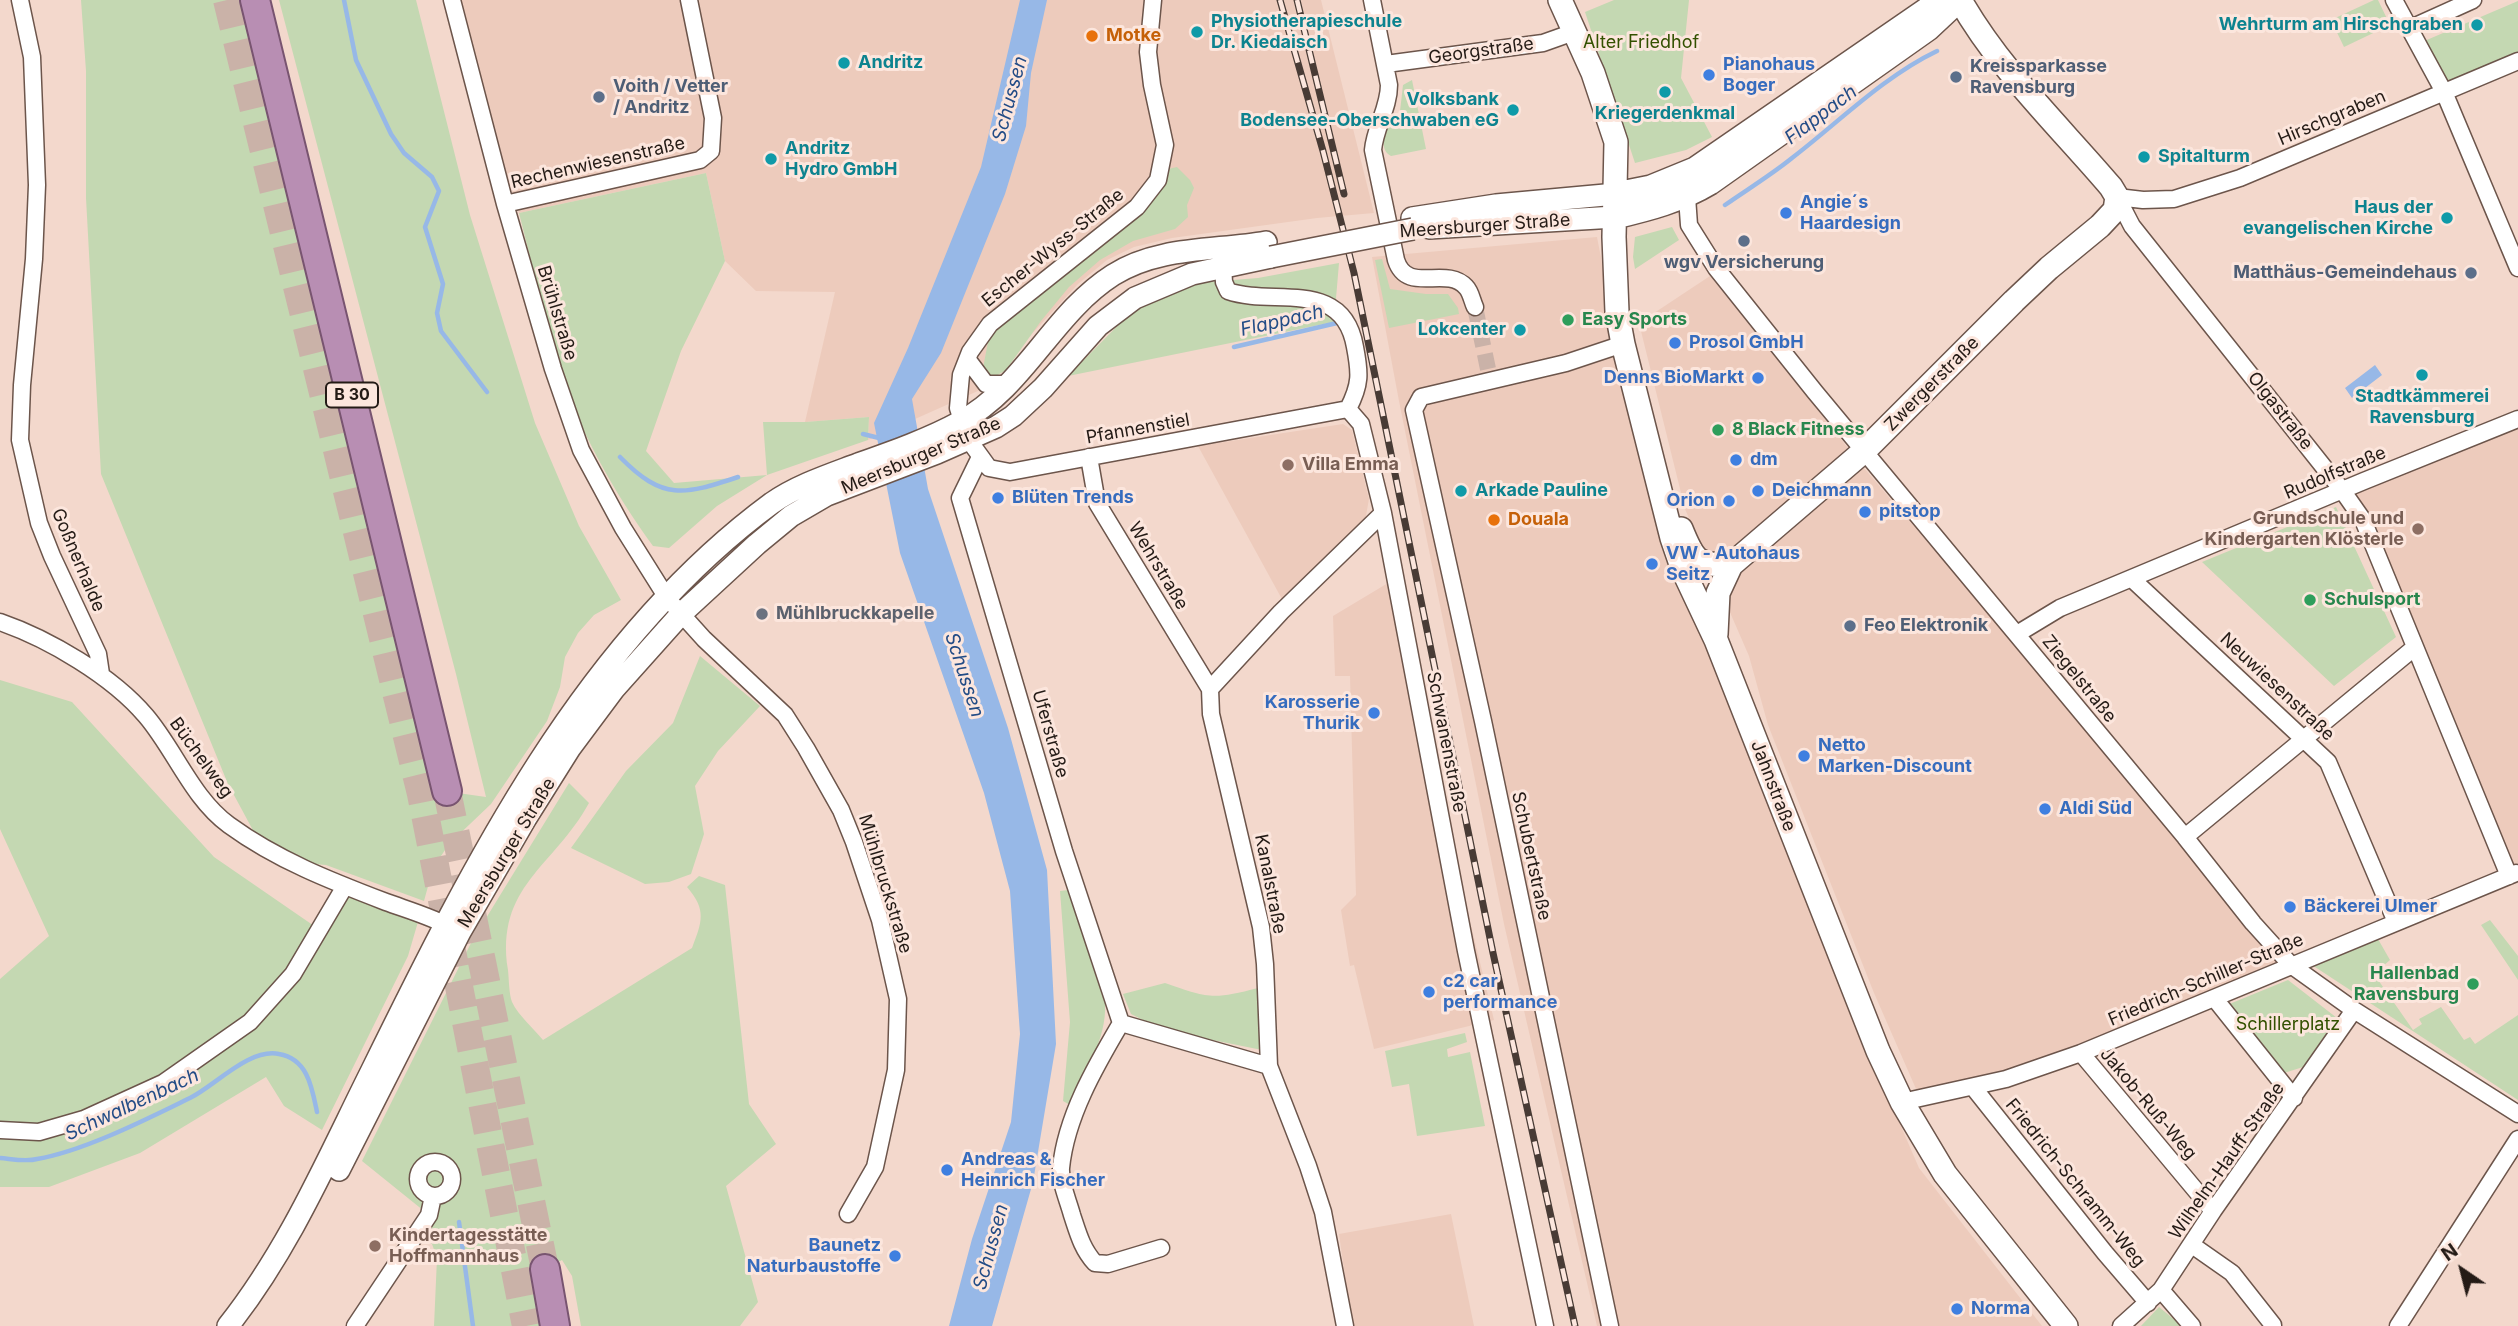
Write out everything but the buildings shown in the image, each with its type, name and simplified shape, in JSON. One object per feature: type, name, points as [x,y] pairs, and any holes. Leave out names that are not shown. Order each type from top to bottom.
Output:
[{"type":"highway","name":"B 30","points":[[255,0],[447,791]]},
{"type":"highway","points":[[545,1269],[555,1326]]},
{"type":"main road","points":[[1560,0],[1593,73],[1616,142],[1615,206]]},
{"type":"main road","name":"Meersburger Straße","points":[[1615,206],[1667,204],[1687,197],[1928,29],[1959,0]]},
{"type":"main road","name":"Meersburger Straße","points":[[1615,206],[1651,187],[1695,169],[1929,8],[1959,0]]},
{"type":"main road","name":"Olgastraße","points":[[1959,0],[2007,65],[2117,197]]},
{"type":"main road","name":"Zwergerstraße","points":[[1716,640],[1718,593],[1731,565],[1864,451],[2049,268],[2100,226],[2115,209],[2117,197]]},
{"type":"main road","name":"Jahnstraße","points":[[1615,206],[1617,312],[1672,538],[1683,570],[1716,640],[1878,1051],[1902,1102],[1945,1174],[2066,1326]]},
{"type":"main road","points":[[1656,475],[1671,499],[1693,555],[1705,565],[1731,565]]},
{"type":"street","name":"Goßnerhalde","points":[[20,0],[32,57],[37,185],[20,440],[39,523],[98,654],[101,674]]},
{"type":"street","name":"Brühlstraße","points":[[452,0],[505,204],[553,369],[581,450],[623,528],[667,598],[681,614]]},
{"type":"street","name":"Rechenwiesenstraße","points":[[505,204],[700,160],[710,151],[713,118],[689,0]]},
{"type":"street","name":"Escher-Wyss-Straße","points":[[964,431],[958,408],[961,375],[970,352],[990,324],[1137,207],[1158,180],[1165,145],[1148,52],[1153,0]]},
{"type":"street","points":[[1372,0],[1386,64],[1389,97],[1374,136],[1373,150],[1399,270],[1407,276],[1455,278],[1468,289],[1475,307]]},
{"type":"street","points":[[2394,0],[2444,92],[2518,268]]},
{"type":"street","points":[[2411,28],[2473,0]]},
{"type":"street","name":"Georgstraße","points":[[1386,64],[1543,43],[1574,32]]},
{"type":"street","name":"Hirschgraben","points":[[2117,197],[2143,200],[2174,198],[2239,178],[2518,61]]},
{"type":"street","name":"Ziegelstraße","points":[[1687,197],[1689,225],[1716,268],[2253,923],[2291,965],[2354,1010],[2518,1114]]},
{"type":"street","name":"Olgastraße","points":[[2117,197],[2132,226],[2343,490],[2363,520],[2414,648],[2513,874]]},
{"type":"street","name":"Meersburger Straße","points":[[964,431],[1010,384],[1071,310],[1114,275],[1153,257],[1268,250],[1413,224],[1615,206]]},
{"type":"street","name":"Meersburger Straße","points":[[228,1326],[274,1260],[308,1202],[453,928],[570,748],[614,689],[681,614],[791,516],[863,472],[964,431],[1013,416],[1043,388],[1098,326],[1135,298],[1192,274],[1223,267],[1268,250]]},
{"type":"street","points":[[1223,267],[1228,291],[1242,296],[1299,296],[1328,305],[1346,321],[1353,338],[1360,376],[1348,409]]},
{"type":"street","name":"Schubertstraße","points":[[1610,1326],[1483,721],[1414,410],[1421,397],[1489,375],[1566,363],[1623,344]]},
{"type":"street","points":[[968,360],[986,384],[1010,384]]},
{"type":"street","name":"Pfannenstiel","points":[[964,431],[989,468],[1010,472],[1348,409]]},
{"type":"street","name":"Schwanenstraße","points":[[1348,409],[1361,424],[1383,513],[1469,963],[1545,1326]]},
{"type":"street","name":"Rudolfstraße","points":[[2017,634],[2060,608],[2518,419]]},
{"type":"street","name":"Uferstraße","points":[[980,457],[960,498],[1064,850],[1121,1023]]},
{"type":"street","name":"Wehrstraße","points":[[1088,457],[1097,503],[1210,688]]},
{"type":"street","name":"Meersburger Straße","points":[[243,1326],[267,1294],[353,1145],[513,804],[565,723],[636,633],[723,543],[776,501],[818,478],[863,472]]},
{"type":"street","points":[[1210,688],[1281,612],[1383,513]]},
{"type":"street","name":"Neuwiesenstraße","points":[[2132,579],[2328,762],[2396,922]]},
{"type":"street","name":"Mühlbruckstraße","points":[[681,614],[785,715],[841,810],[880,920],[898,999],[896,1070],[875,1167],[848,1214]]},
{"type":"street","name":"Büchelweg","points":[[0,622],[77,659],[101,674],[145,715],[200,793],[226,823],[262,848],[345,886],[453,928]]},
{"type":"street","points":[[2185,837],[2414,648]]},
{"type":"street","name":"Kanalstraße","points":[[1210,688],[1211,713],[1261,927],[1269,1066],[1318,1193],[1340,1324]]},
{"type":"street","name":"Friedrich-Schiller-Straße","points":[[1902,1102],[1973,1087],[2081,1053],[2513,874]]},
{"type":"street","points":[[0,1130],[39,1132],[84,1119],[163,1083],[239,1030],[250,1022],[293,974],[345,886]]},
{"type":"street","points":[[2215,999],[2294,1098]]},
{"type":"street","name":"Wilhelm-Hauff-Straße","points":[[2121,1326],[2161,1290],[2354,1010]]},
{"type":"street","points":[[1161,1248],[1108,1264],[1095,1263],[1086,1253],[1079,1237],[1061,1170],[1071,1121],[1121,1023],[1269,1066]]},
{"type":"street","name":"Jakob-Ruß-Weg","points":[[2081,1053],[2213,1211]]},
{"type":"street","name":"Friedrich-Schramm-Weg","points":[[1973,1087],[2148,1303]]},
{"type":"street","points":[[2398,1326],[2518,1139]]},
{"type":"street","points":[[355,1326],[429,1215],[433,1196]]},
{"type":"street","points":[[2192,1245],[2232,1272],[2273,1325]]},
{"type":"street","points":[[2161,1290],[2192,1326]]},
{"type":"shaded area","points":[[452,0],[1321,0],[1374,213],[1172,238],[1134,247],[1107,260],[1078,284],[980,390],[868,440],[869,417],[805,422],[835,292],[756,291],[725,261],[706,173],[519,213]]},
{"type":"shaded area","points":[[1597,237],[1619,351],[1659,521],[1830,963],[1919,1168],[2042,1326],[1597,1326],[1504,924],[1372,257]]},
{"type":"shaded area","points":[[1710,276],[1864,468],[2289,965],[2081,1053],[1920,1098],[1874,993],[1768,725],[1749,656],[1685,509],[1639,323]]},
{"type":"shaded area","points":[[2518,419],[2518,872],[2509,876],[2342,490]]},
{"type":"shaded area","points":[[1343,424],[1352,430],[1369,499],[1365,521],[1283,601],[1198,446]]},
{"type":"shaded area","points":[[1388,583],[1494,1020],[1374,1049],[1354,965],[1350,966],[1341,910],[1356,895],[1350,676],[1335,676],[1333,616]]},
{"type":"shaded area","points":[[1451,1214],[1474,1326],[1352,1326],[1339,1234]]},
{"type":"green space","points":[[81,0],[243,0],[437,790],[486,797],[279,0],[416,0],[470,215],[535,423],[579,526],[621,600],[594,615],[578,633],[565,657],[560,687],[547,721],[491,804],[449,844],[433,868],[424,901],[326,865],[288,862],[262,847],[228,784],[101,474],[86,198],[86,71]]},
{"type":"green space","name":"Alter Friedhof","points":[[1614,0],[1689,0],[1681,78],[1712,137],[1686,150],[1635,163],[1585,12]]},
{"type":"green space","points":[[2378,0],[2390,25],[2344,47],[2331,20]]},
{"type":"green space","points":[[2518,1],[2518,57],[2446,88],[2422,42]]},
{"type":"green space","points":[[1412,80],[1426,149],[1391,156],[1385,149],[1385,136],[1389,122],[1399,120],[1403,85]]},
{"type":"green space","points":[[1177,167],[1194,188],[1187,205],[1188,217],[1175,229],[1133,241],[1100,260],[1069,287],[1006,370],[996,376],[988,375],[983,368],[988,342],[1005,319],[1128,224],[1158,195],[1168,169]]},
{"type":"green space","points":[[706,173],[725,261],[681,351],[646,451],[674,483],[767,475],[717,506],[669,548],[653,546],[611,482],[586,436],[566,388],[553,346],[519,213]]},
{"type":"green space","points":[[1672,227],[1679,240],[1635,269],[1635,237]]},
{"type":"green space","points":[[1382,259],[1390,289],[1448,294],[1459,314],[1389,328],[1375,260]]},
{"type":"green space","points":[[1339,263],[1334,322],[1068,376],[1137,306],[1183,284],[1258,278]]},
{"type":"green space","points":[[869,417],[868,440],[767,475],[763,422]]},
{"type":"green space","name":"Schulsport","points":[[2336,507],[2396,637],[2334,686],[2202,562]]},
{"type":"green space","points":[[700,656],[760,706],[718,751],[695,786],[704,834],[691,874],[669,882],[645,884],[571,848],[626,771],[673,723]]},
{"type":"green space","points":[[0,680],[72,702],[214,857],[320,930],[345,886],[420,915],[408,956],[322,1130],[284,1106],[266,1077],[140,1153],[49,1187],[0,1187],[0,979],[49,936],[0,829]]},
{"type":"green space","points":[[569,783],[589,803],[575,825],[530,879],[510,917],[506,941],[512,1002],[543,1040],[692,948],[701,916],[698,903],[687,887],[699,876],[725,885],[749,1104],[776,1144],[726,1186],[758,1302],[740,1326],[581,1326],[572,1276],[562,1260],[534,1276],[543,1326],[434,1326],[437,1258],[432,1244],[417,1235],[429,1215],[362,1161],[472,941]]},
{"type":"green space","points":[[1068,890],[1105,1004],[1105,1017],[1098,1043],[1070,1105],[1063,1101],[1070,1022],[1060,891]]},
{"type":"green space","points":[[2490,920],[2518,956],[2518,980],[2481,925]]},
{"type":"green space","points":[[2378,939],[2390,960],[2374,974],[2413,1030],[2422,1024],[2419,1019],[2441,1007],[2464,1040],[2470,1037],[2475,1044],[2518,1015],[2518,1100],[2312,965]]},
{"type":"green space","name":"Schillerplatz","points":[[2288,980],[2337,1018],[2303,1067],[2281,1074],[2227,1005]]},
{"type":"green space","points":[[1165,983],[1210,996],[1258,988],[1262,1050],[1163,1030],[1131,1014],[1123,994]]},
{"type":"green space","points":[[1465,1033],[1467,1042],[1447,1049],[1448,1057],[1470,1052],[1485,1126],[1417,1136],[1409,1084],[1392,1087],[1385,1051]]},
{"type":"green space","points":[[2159,1307],[2182,1326],[2141,1326]]},
{"type":"water","name":"Schussen","points":[[1020,0],[1047,0],[1031,73],[1026,126],[1005,194],[941,353],[912,399],[928,489],[1008,728],[1047,870],[1056,1044],[1033,1182],[992,1326],[949,1326],[972,1239],[1011,1122],[1020,1034],[1010,891],[984,793],[900,553],[874,423],[908,348],[981,167]]},
{"type":"water","points":[[2375,365],[2382,375],[2352,398],[2345,388]]},
{"type":"waterway","points":[[344,0],[356,60],[391,134],[404,153],[432,177],[439,191],[425,227],[443,284],[437,313],[441,331],[487,392]]},
{"type":"waterway","name":"Flappach","points":[[1725,205],[1784,164],[1880,87],[1937,51]]},
{"type":"waterway","name":"Flappach","points":[[1234,347],[1337,323]]},
{"type":"waterway","points":[[863,434],[879,438]]},
{"type":"waterway","points":[[620,457],[649,481],[675,490],[703,488],[738,477]]},
{"type":"waterway","name":"Schwalbenbach","points":[[0,1158],[33,1160],[95,1142],[190,1098],[245,1062],[268,1054],[289,1057],[302,1068],[310,1084],[317,1112]]},
{"type":"waterway","name":"Schwalbenbach","points":[[459,1222],[473,1326]]},
{"type":"tunnel","points":[[227,0],[421,794],[526,1326]]},
{"type":"tunnel","points":[[1475,307],[1488,369]]},
{"type":"tunnel","points":[[447,791],[545,1269]]},
{"type":"railway","points":[[1280,0],[1354,273],[1493,953],[1575,1326]]},
{"type":"railway","points":[[1297,0],[1344,194]]},
{"type":"place","name":"Wehrturm am Hirschgraben","points":[[2477,25]]},
{"type":"place","name":"Physiotherapieschule Dr. Kiedaisch","points":[[1197,32]]},
{"type":"place","name":"Motke","points":[[1092,36]]},
{"type":"place","name":"Andritz","points":[[844,63]]},
{"type":"place","name":"Pianohaus Boger","points":[[1709,75]]},
{"type":"place","name":"Kreissparkasse Ravensburg","points":[[1956,77]]},
{"type":"place","name":"Kriegerdenkmal","points":[[1665,92]]},
{"type":"place","name":"Voith / Vetter / Andritz","points":[[599,97]]},
{"type":"place","name":"Volksbank Bodensee-Oberschwaben eG","points":[[1513,110]]},
{"type":"place","name":"Spitalturm","points":[[2144,157]]},
{"type":"place","name":"Andritz Hydro GmbH","points":[[771,159]]},
{"type":"place","name":"Angie´s Haardesign","points":[[1786,213]]},
{"type":"place","name":"Haus der evangelischen Kirche","points":[[2447,218]]},
{"type":"place","name":"wgv Versicherung","points":[[1744,241]]},
{"type":"place","name":"Matthäus-Gemeindehaus","points":[[2471,273]]},
{"type":"place","name":"Easy Sports","points":[[1568,320]]},
{"type":"place","name":"Lokcenter","points":[[1520,330]]},
{"type":"place","name":"Prosol GmbH","points":[[1675,343]]},
{"type":"place","name":"Stadtkämmerei Ravensburg","points":[[2422,375]]},
{"type":"place","name":"Denns BioMarkt","points":[[1758,378]]},
{"type":"place","name":"8 Black Fitness","points":[[1718,430]]},
{"type":"place","name":"dm","points":[[1736,460]]},
{"type":"place","name":"Villa Emma","points":[[1288,465]]},
{"type":"place","name":"Arkade Pauline","points":[[1461,491]]},
{"type":"place","name":"Deichmann","points":[[1758,491]]},
{"type":"place","name":"Blüten Trends","points":[[998,498]]},
{"type":"place","name":"Orion","points":[[1729,501]]},
{"type":"place","name":"pitstop","points":[[1865,512]]},
{"type":"place","name":"Douala","points":[[1494,520]]},
{"type":"place","name":"Grundschule und Kindergarten Klösterle","points":[[2418,529]]},
{"type":"place","name":"VW - Autohaus Seitz","points":[[1652,564]]},
{"type":"place","name":"Schulsport","points":[[2310,600]]},
{"type":"place","name":"Mühlbruckkapelle","points":[[762,614]]},
{"type":"place","name":"Feo Elektronik","points":[[1850,626]]},
{"type":"place","name":"Karosserie Thurik","points":[[1374,713]]},
{"type":"place","name":"Netto Marken-Discount","points":[[1804,756]]},
{"type":"place","name":"Aldi Süd","points":[[2045,809]]},
{"type":"place","name":"Bäckerei Ulmer","points":[[2290,907]]},
{"type":"place","name":"Hallenbad Ravensburg","points":[[2473,984]]},
{"type":"place","name":"c2 car performance","points":[[1429,992]]},
{"type":"place","name":"Andreas & Heinrich Fischer","points":[[947,1170]]},
{"type":"place","name":"Kindertagesstätte Hoffmannhaus","points":[[375,1246]]},
{"type":"place","name":"Baunetz Naturbaustoffe","points":[[895,1256]]},
{"type":"place","name":"Norma","points":[[1957,1309]]}]
